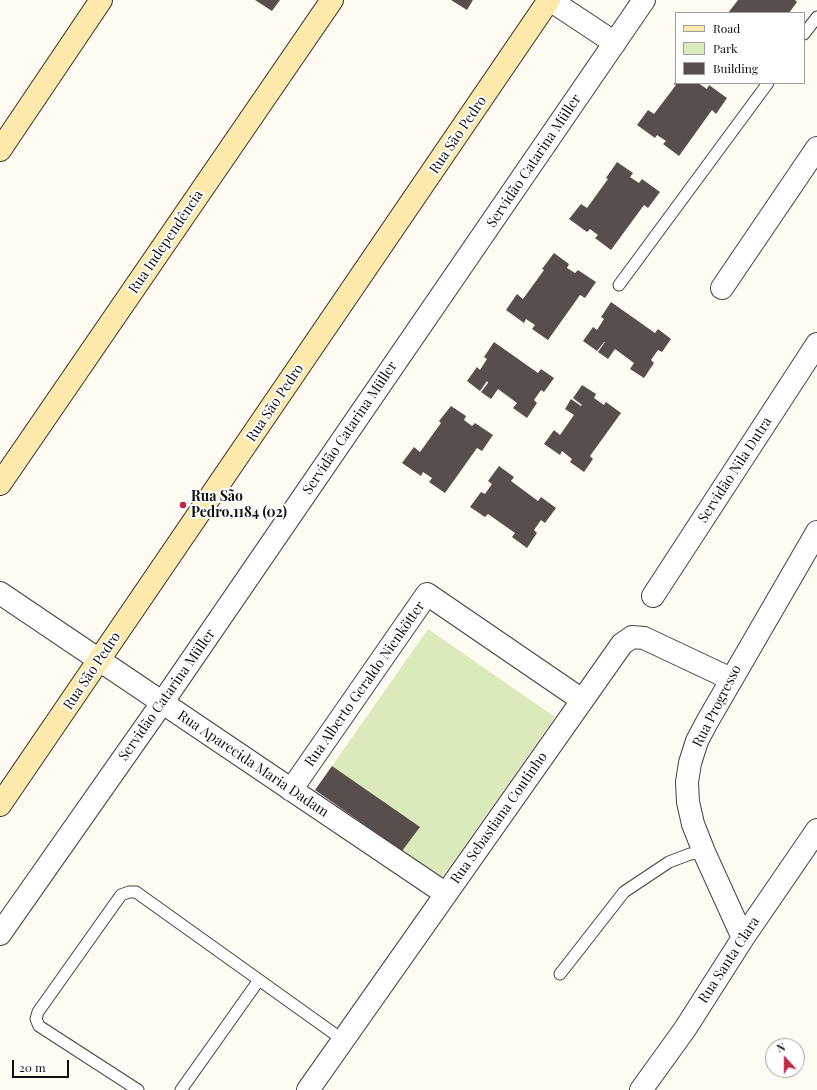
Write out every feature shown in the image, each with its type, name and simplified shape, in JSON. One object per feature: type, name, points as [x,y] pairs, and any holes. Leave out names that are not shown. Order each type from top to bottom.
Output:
[{"type":"street","points":[[0,150],[101,0]]},
{"type":"street","name":"Rua Independência","points":[[0,484],[332,0]]},
{"type":"street","points":[[550,0],[615,43]]},
{"type":"street","name":"Rua São Pedro","points":[[0,806],[550,0]]},
{"type":"street","name":"Servidão Catarina Müller","points":[[0,934],[162,702],[644,0]]},
{"type":"street","points":[[722,288],[817,148]]},
{"type":"street","name":"Servidão Nila Dutra","points":[[654,596],[817,344]]},
{"type":"street","name":"Rua Progresso","points":[[742,938],[693,824],[688,802],[687,782],[690,763],[697,742],[730,679],[817,532]]},
{"type":"street","name":"Rua Aparecida Maria Dadam","points":[[0,593],[446,894]]},
{"type":"street","name":"Rua Alberto Geraldo Nienkötter","points":[[291,790],[427,594],[582,700]]},
{"type":"street","name":"Rua Sebastiana Coutinho","points":[[308,1090],[622,644],[632,637],[644,638],[730,679]]},
{"type":"street","name":"Rua Santa Clara","points":[[641,1090],[686,1028],[742,938],[817,830]]},
{"type":"lane","points":[[805,33],[817,17]]},
{"type":"lane","points":[[619,284],[767,84]]},
{"type":"lane","points":[[560,974],[624,892],[669,862],[690,854],[704,852]]},
{"type":"lane","points":[[138,1090],[39,1026],[36,1019],[38,1012],[121,895],[129,892],[136,892],[343,1040]]},
{"type":"lane","points":[[181,1090],[259,980]]},
{"type":"green space","points":[[428,629],[555,717],[442,878],[402,851],[419,827],[332,766]]},
{"type":"building","points":[[255,0],[280,0],[272,11]]},
{"type":"building","points":[[451,0],[473,0],[467,10]]},
{"type":"building","points":[[738,0],[795,0],[797,2],[790,12],[729,12]]},
{"type":"building","points":[[675,82],[675,84],[700,84],[707,89],[709,85],[727,98],[716,114],[712,110],[679,156],[663,144],[666,141],[657,135],[655,138],[637,125],[648,110],[654,114],[676,85],[674,84]]},
{"type":"building","points":[[617,162],[633,173],[630,177],[639,183],[642,179],[660,192],[648,208],[644,205],[611,250],[595,238],[598,235],[590,229],[587,232],[569,219],[581,204],[587,208],[608,179],[606,178]]},
{"type":"building","points":[[554,253],[569,264],[567,268],[575,273],[578,270],[596,282],[585,298],[580,295],[548,340],[532,329],[535,325],[526,319],[524,323],[506,310],[517,294],[523,299],[544,270],[542,269]]},
{"type":"building","points":[[611,302],[655,333],[658,329],[671,339],[662,352],[658,350],[651,360],[654,363],[644,378],[630,369],[634,363],[615,349],[608,359],[598,352],[605,342],[597,351],[583,341],[593,327],[597,330],[604,319],[601,317]]},
{"type":"building","points":[[494,342],[538,373],[541,369],[554,378],[544,392],[541,390],[534,400],[537,403],[527,418],[513,408],[517,403],[498,389],[491,399],[481,392],[488,383],[487,381],[480,391],[467,381],[477,367],[480,370],[487,359],[484,357]]},
{"type":"building","points":[[582,385],[596,394],[594,398],[604,405],[606,402],[621,413],[590,456],[593,459],[584,472],[570,462],[572,459],[562,451],[560,455],[544,444],[554,430],[560,435],[574,415],[565,409],[571,399],[581,406],[582,405],[573,398]]},
{"type":"building","points":[[451,406],[466,416],[464,420],[472,426],[475,423],[493,435],[482,451],[477,448],[445,493],[429,482],[432,478],[423,472],[421,476],[402,463],[414,447],[420,452],[441,423],[439,421]]},
{"type":"building","points":[[499,466],[514,477],[511,481],[538,501],[541,497],[556,508],[545,523],[541,520],[534,530],[537,533],[527,548],[512,537],[515,533],[488,514],[485,517],[470,507],[481,492],[485,494],[492,484],[488,481]]},
{"type":"building","points":[[332,766],[420,827],[402,851],[315,790]]},
{"type":"place","name":"Rua São Pedro,1184 (02)","points":[[183,505]]}]
